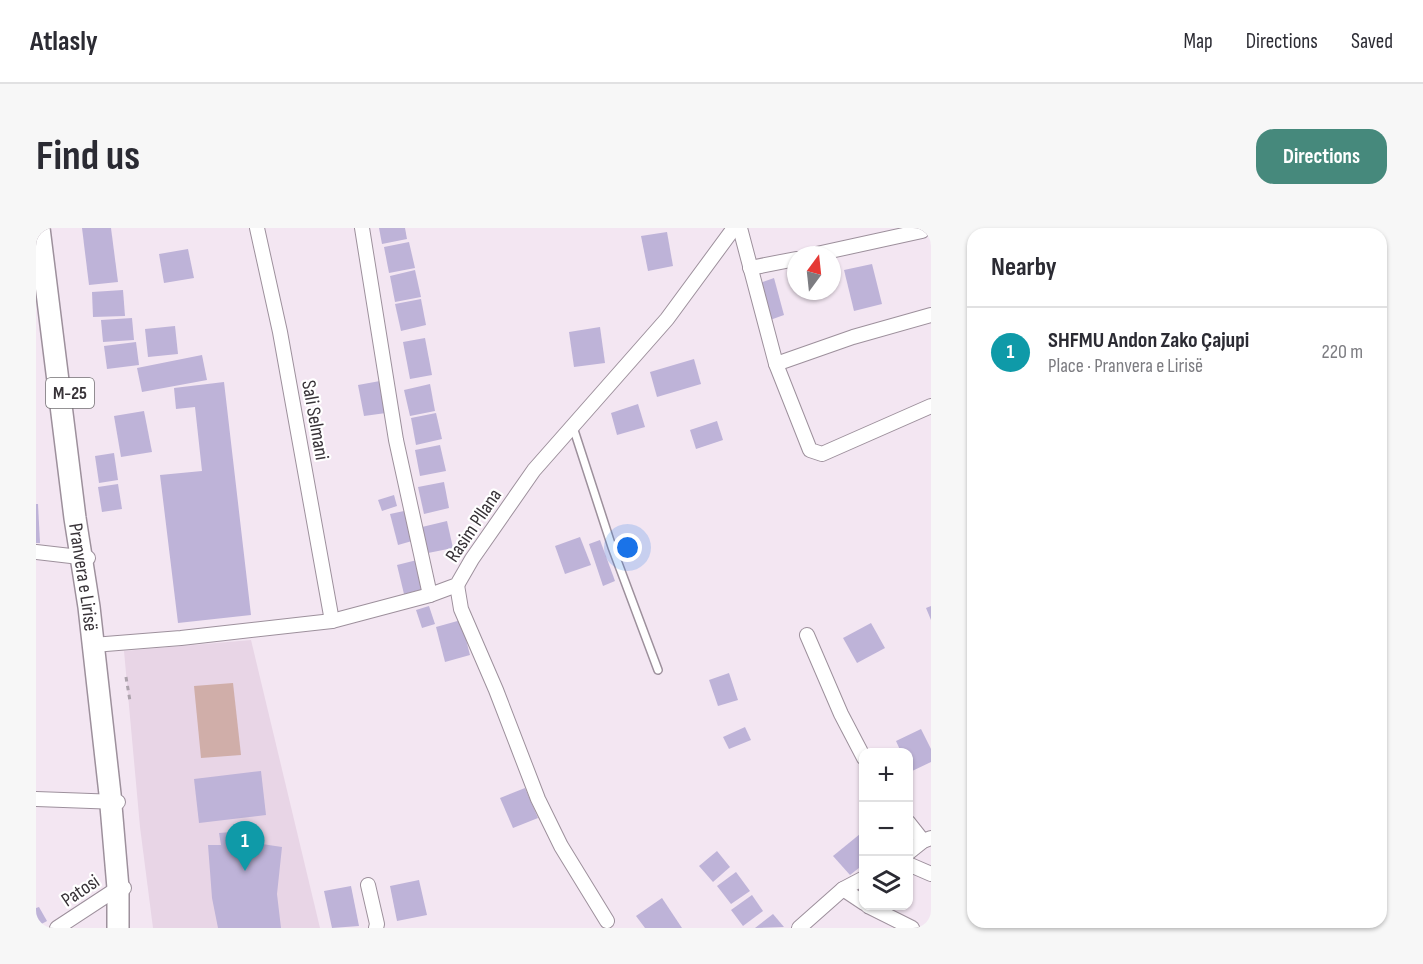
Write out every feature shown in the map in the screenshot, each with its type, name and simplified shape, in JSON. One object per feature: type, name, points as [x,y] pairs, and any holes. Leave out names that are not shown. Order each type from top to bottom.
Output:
[{"type":"main road","name":"Pranvera e Lirisë","points":[[39,228],[97,645],[115,802],[126,928]]},
{"type":"main road","name":"Pranvera e Lirisë","points":[[51,228],[85,557]]},
{"type":"main road","name":"Pranvera e Lirisë","points":[[118,928],[121,888]]},
{"type":"street","name":"Sali Selmani","points":[[257,228],[280,332],[332,621]]},
{"type":"street","points":[[362,228],[396,440],[430,595]]},
{"type":"street","name":"Rasim Pllana","points":[[97,645],[332,621],[430,595],[457,585],[472,559],[534,470],[572,424],[667,319],[734,228]]},
{"type":"street","points":[[740,228],[776,364],[810,450],[822,453],[931,406]]},
{"type":"street","points":[[841,249],[922,231]]},
{"type":"street","points":[[750,268],[787,261]]},
{"type":"street","points":[[776,364],[853,337],[931,315]]},
{"type":"street","points":[[36,552],[85,557]]},
{"type":"street","points":[[457,585],[461,609],[496,690],[538,799],[561,846],[608,921]]},
{"type":"street","points":[[807,635],[841,714],[859,748]]},
{"type":"street","points":[[36,799],[115,802]]},
{"type":"street","points":[[913,826],[927,840],[913,850]]},
{"type":"street","points":[[913,866],[931,874]]},
{"type":"street","points":[[800,928],[843,889],[859,881]]},
{"type":"street","points":[[368,885],[376,928]]},
{"type":"street","name":"Patosi","points":[[57,928],[121,888]]},
{"type":"street","points":[[843,889],[859,900]]},
{"type":"street","points":[[876,910],[912,928]]},
{"type":"lane","points":[[572,424],[612,547],[658,670]]},
{"type":"path","points":[[126,677],[130,700]]},
{"type":"shaded area","points":[[251,640],[320,928],[153,928],[140,827],[124,651]]},
{"type":"shaded area","points":[[233,683],[241,755],[201,758],[194,686]]},
{"type":"building","points":[[82,228],[111,228],[118,282],[89,285]]},
{"type":"building","points":[[379,228],[405,228],[407,239],[382,244]]},
{"type":"building","points":[[667,232],[673,266],[648,271],[641,236]]},
{"type":"building","points":[[409,242],[415,268],[389,273],[384,247]]},
{"type":"building","points":[[188,249],[194,278],[164,283],[159,254]]},
{"type":"building","points":[[872,264],[882,304],[854,311],[844,270]]},
{"type":"building","points":[[415,270],[421,297],[395,302],[390,276]]},
{"type":"building","points":[[774,278],[784,315],[770,320],[760,283]]},
{"type":"building","points":[[123,290],[125,316],[93,317],[92,292]]},
{"type":"building","points":[[421,299],[426,325],[401,331],[395,304]]},
{"type":"building","points":[[132,318],[134,340],[103,342],[101,320]]},
{"type":"building","points":[[175,326],[178,354],[148,357],[145,329]]},
{"type":"building","points":[[600,327],[605,363],[574,367],[569,332]]},
{"type":"building","points":[[425,338],[432,375],[410,379],[403,342]]},
{"type":"building","points":[[136,342],[139,365],[107,369],[104,346]]},
{"type":"building","points":[[202,355],[207,380],[142,392],[137,368]]},
{"type":"building","points":[[694,359],[701,384],[657,397],[650,372]]},
{"type":"building","points":[[380,381],[386,413],[364,416],[358,385]]},
{"type":"building","points":[[224,382],[251,615],[178,623],[160,475],[202,471],[195,407],[176,409],[174,388]]},
{"type":"building","points":[[430,384],[435,411],[410,416],[404,390]]},
{"type":"building","points":[[638,404],[645,427],[617,435],[611,413]]},
{"type":"building","points":[[144,411],[152,452],[121,457],[114,416]]},
{"type":"building","points":[[436,413],[442,439],[416,445],[411,418]]},
{"type":"building","points":[[717,421],[723,440],[696,449],[690,430]]},
{"type":"building","points":[[440,445],[446,471],[420,476],[415,450]]},
{"type":"building","points":[[114,453],[118,480],[99,483],[95,456]]},
{"type":"building","points":[[444,482],[449,508],[424,514],[418,487]]},
{"type":"building","points":[[118,484],[122,509],[102,512],[98,487]]},
{"type":"building","points":[[394,495],[397,506],[382,511],[378,500]]},
{"type":"building","points":[[36,504],[38,504],[40,543],[36,543]]},
{"type":"building","points":[[404,511],[412,541],[398,545],[390,514]]},
{"type":"building","points":[[447,521],[453,548],[428,553],[422,527]]},
{"type":"building","points":[[580,537],[591,565],[565,574],[555,546]]},
{"type":"building","points":[[600,540],[615,581],[603,586],[589,544]]},
{"type":"building","points":[[417,560],[424,589],[404,594],[397,565]]},
{"type":"building","points":[[429,606],[435,624],[422,628],[416,610]]},
{"type":"building","points":[[931,606],[931,620],[926,608]]},
{"type":"building","points":[[461,620],[470,655],[445,662],[436,627]]},
{"type":"building","points":[[871,623],[885,648],[857,663],[843,638]]},
{"type":"building","points":[[729,673],[738,700],[718,706],[709,680]]},
{"type":"building","points":[[745,727],[751,740],[729,749],[723,737]]},
{"type":"building","points":[[921,729],[931,749],[931,762],[913,771],[913,748],[899,748],[896,741]]},
{"type":"building","points":[[261,771],[266,815],[199,823],[194,779]]},
{"type":"building","points":[[525,788],[538,818],[513,828],[500,798]]},
{"type":"building","points":[[257,830],[262,844],[282,847],[277,894],[281,928],[218,928],[212,898],[208,845],[221,845],[219,833]]},
{"type":"building","points":[[859,835],[859,868],[850,875],[833,856]]},
{"type":"building","points":[[717,851],[730,867],[713,882],[699,866]]},
{"type":"building","points":[[736,872],[750,891],[731,904],[717,886]]},
{"type":"building","points":[[419,880],[427,915],[397,921],[390,886]]},
{"type":"building","points":[[351,886],[359,926],[332,928],[324,891]]},
{"type":"building","points":[[752,895],[763,911],[743,926],[731,910]]},
{"type":"building","points":[[662,898],[682,928],[645,928],[636,916]]},
{"type":"building","points":[[39,907],[47,921],[36,927],[36,908]]},
{"type":"building","points":[[773,914],[784,927],[755,928]]},
{"type":"place","name":"SHFMU Andon Zako Çajupi","points":[[245,871]]}]
